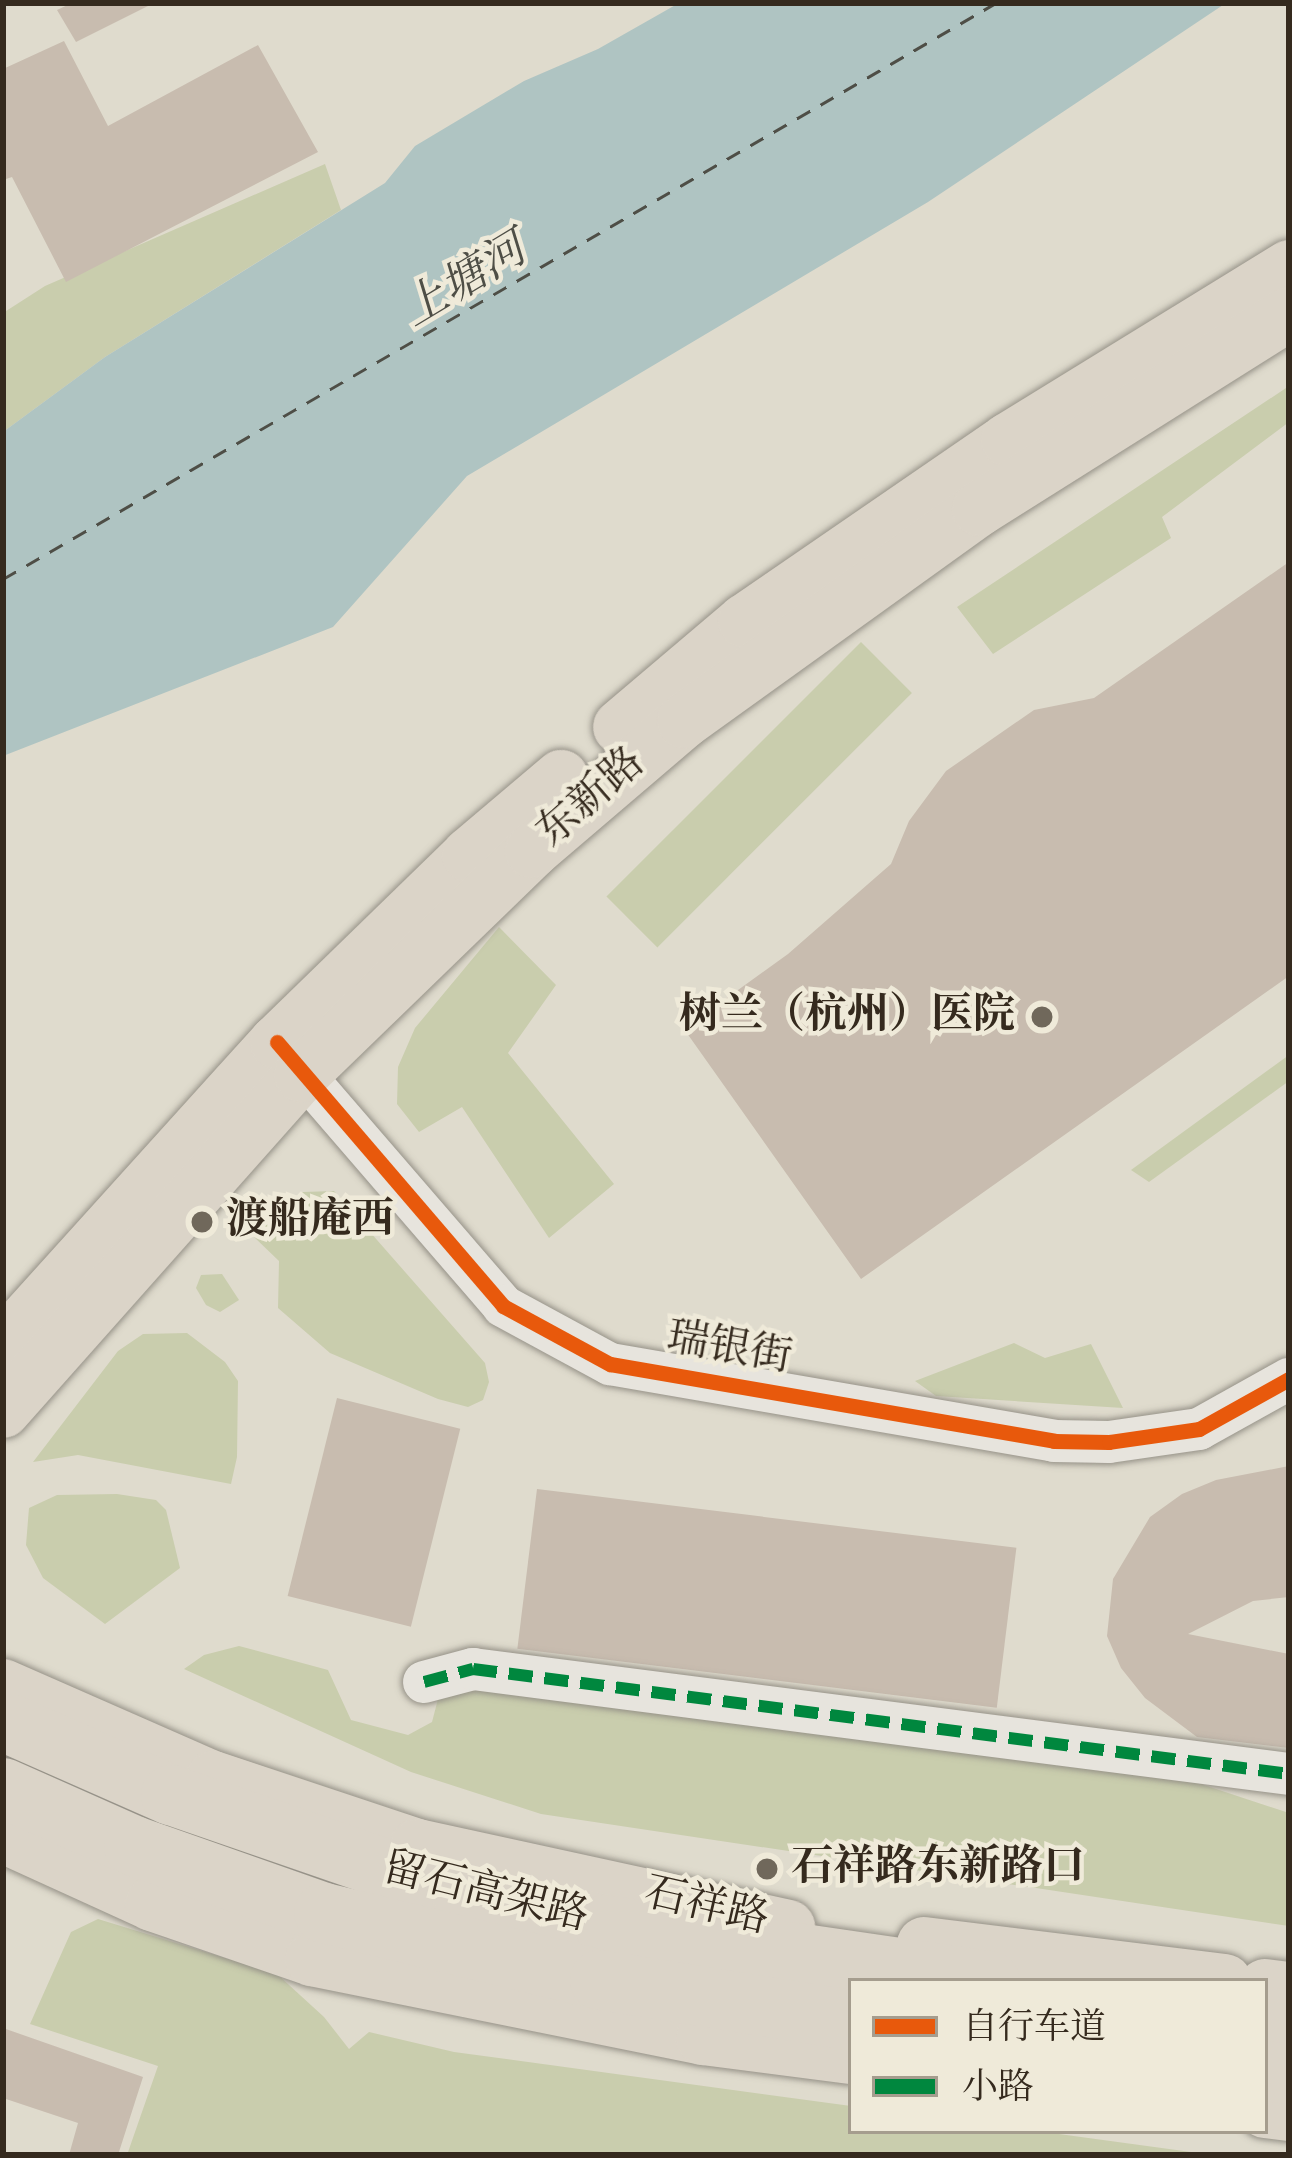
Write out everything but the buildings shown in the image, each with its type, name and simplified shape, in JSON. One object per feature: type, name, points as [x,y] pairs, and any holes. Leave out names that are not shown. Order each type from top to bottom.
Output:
[{"type":"highway","name":"留石高架路","points":[[3,1721],[170,1795],[462,1895],[604,1924],[970,1978]]},
{"type":"highway","name":"留石高架路","points":[[3,1788],[134,1846],[324,1913],[600,1981],[848,2020]]},
{"type":"main road","name":"东新路","points":[[3,1411],[289,1059],[469,855],[745,621],[1008,440],[1289,267]]},
{"type":"main road","name":"东新路","points":[[3,1345],[289,1059],[683,721],[979,508],[1289,314]]},
{"type":"main road","name":"石祥路","points":[[3,1686],[213,1778],[416,1846],[778,1926],[1201,1978]]},
{"type":"main road","points":[[3,1836],[152,1904],[312,1959],[703,2038],[848,2056]]},
{"type":"street","name":"瑞银街","points":[[289,1059],[503,1306],[610,1364],[1054,1441],[1109,1442],[1198,1429],[1289,1379]]},
{"type":"street","points":[[424,1682],[473,1669],[1289,1774]]},
{"type":"green space","points":[[325,164],[341,210],[105,357],[3,432],[3,313],[45,286]]},
{"type":"green space","points":[[1289,386],[1289,422],[1162,517],[1171,538],[993,654],[957,607]]},
{"type":"green space","points":[[861,642],[912,693],[657,947],[606,897]]},
{"type":"green space","points":[[499,927],[556,985],[508,1053],[614,1184],[549,1238],[462,1107],[419,1132],[397,1104],[398,1067],[415,1028]]},
{"type":"green space","points":[[1289,1055],[1289,1081],[1149,1182],[1131,1170]]},
{"type":"green space","points":[[334,1191],[485,1363],[489,1382],[483,1400],[468,1407],[438,1399],[330,1353],[278,1308],[279,1261],[254,1237],[274,1211],[303,1192]]},
{"type":"green space","points":[[222,1274],[239,1300],[220,1312],[206,1305],[196,1288],[201,1275]]},
{"type":"green space","points":[[187,1333],[225,1362],[238,1381],[237,1457],[231,1484],[78,1455],[33,1462],[118,1351],[143,1334]]},
{"type":"green space","points":[[1014,1343],[1045,1358],[1091,1344],[1123,1408],[936,1396],[915,1381]]},
{"type":"green space","points":[[117,1494],[156,1500],[166,1510],[180,1568],[105,1624],[43,1578],[26,1545],[29,1508],[57,1495]]},
{"type":"green space","points":[[239,1646],[328,1670],[351,1720],[408,1735],[432,1722],[443,1680],[1198,1783],[1289,1813],[1289,1926],[541,1814],[411,1772],[184,1669],[204,1655]]},
{"type":"green space","points":[[98,1919],[277,1974],[324,2017],[349,2049],[369,2032],[454,2052],[848,2106],[848,2134],[1059,2134],[1213,2155],[127,2155],[158,2066],[30,2024],[71,1932]]},
{"type":"water","name":"上塘河","points":[[679,3],[1226,3],[928,202],[467,476],[333,627],[3,756],[3,432],[105,357],[385,183],[415,146],[524,81],[598,49]]},
{"type":"ferry route","points":[[3,579],[996,3]]},
{"type":"marked path","points":[[424,1682],[473,1669],[1289,1774]]},
{"type":"cycle path","points":[[277,1042],[503,1306],[610,1364],[1054,1441],[1109,1442],[1199,1429],[1289,1379]]},
{"type":"place","name":"树兰（杭州）医院","points":[[1042,1017]]},
{"type":"place","name":"渡船庵西","points":[[202,1222]]},
{"type":"place","name":"石祥路东新路口","points":[[767,1869]]}]
